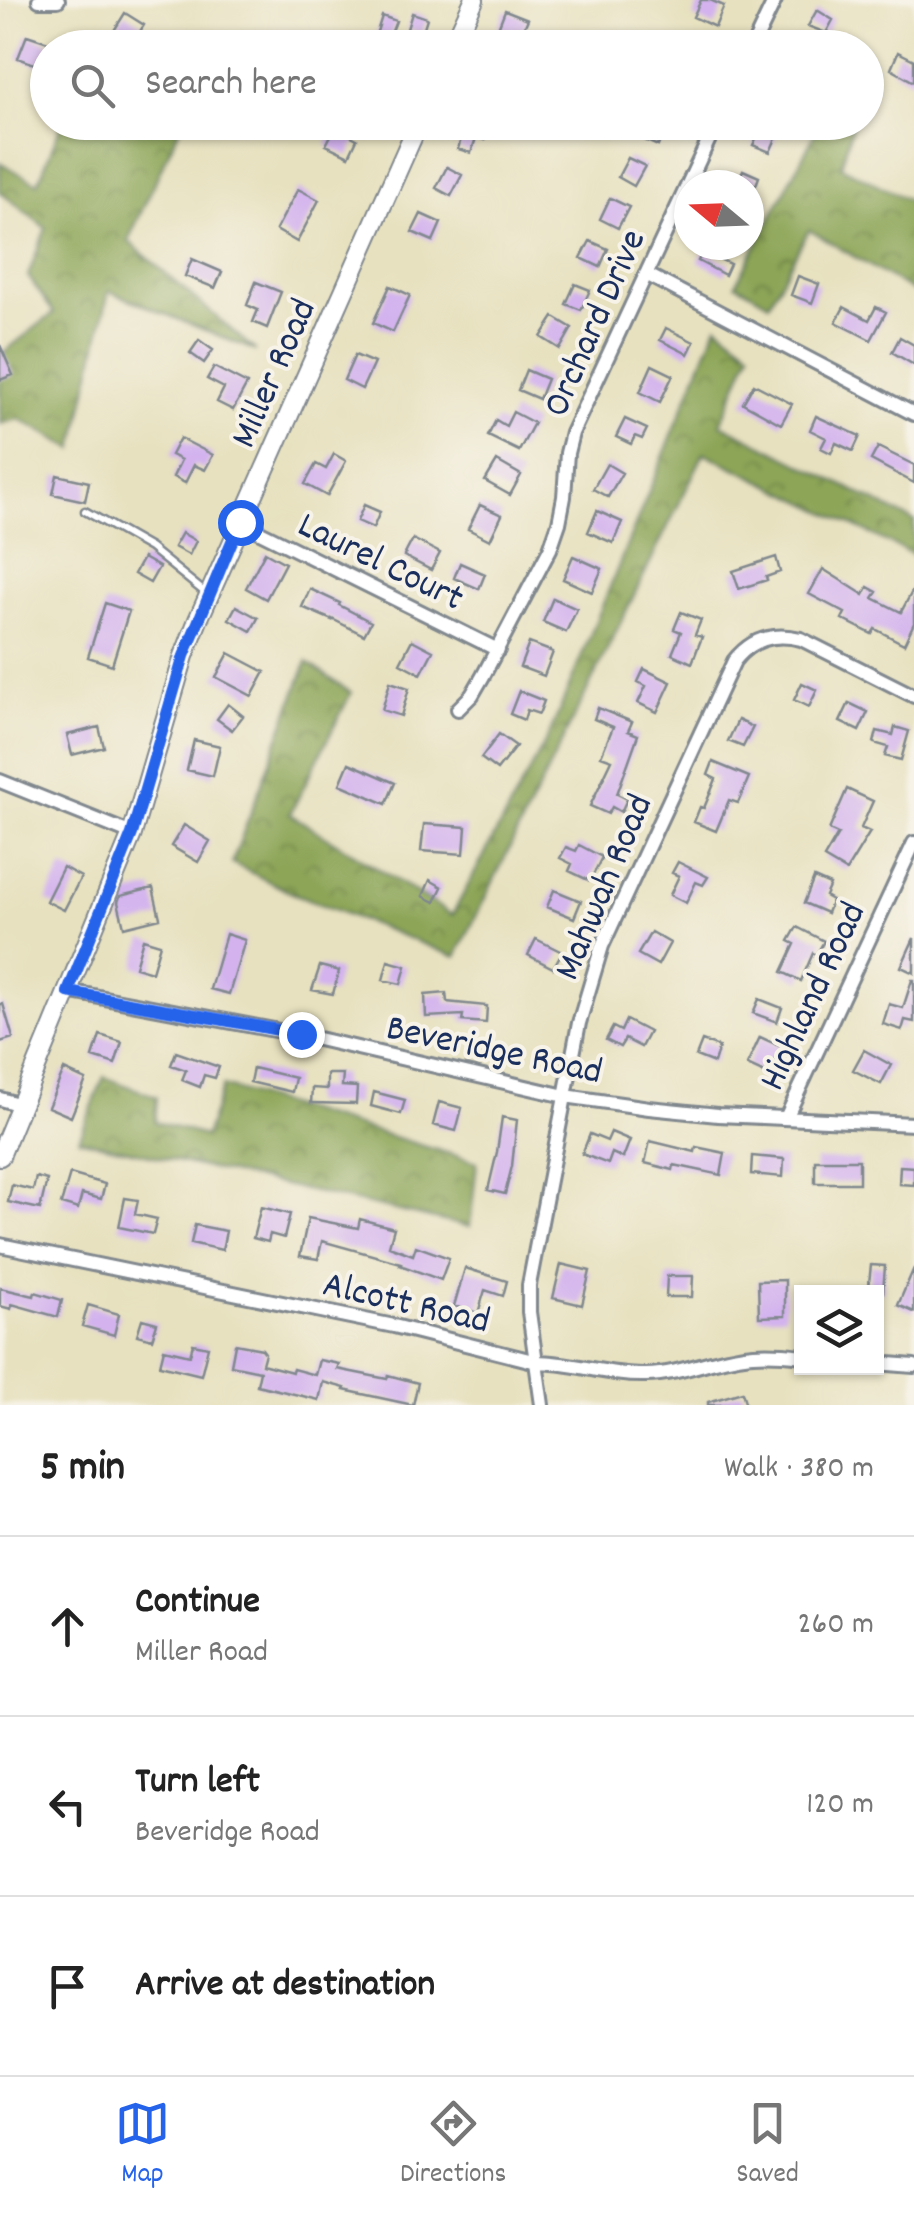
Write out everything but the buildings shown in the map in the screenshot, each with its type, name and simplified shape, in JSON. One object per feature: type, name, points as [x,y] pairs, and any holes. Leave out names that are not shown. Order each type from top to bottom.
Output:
[{"type":"street","points":[[39,0],[58,0]]},
{"type":"street","points":[[460,30],[474,0]]},
{"type":"street","points":[[761,30],[775,0]]},
{"type":"street","name":"Miller Road","points":[[0,1156],[132,834],[184,656],[411,140]]},
{"type":"street","name":"Orchard Drive","points":[[458,709],[472,695],[498,650],[550,549],[564,497],[572,433],[709,140]]},
{"type":"street","points":[[646,274],[914,414]]},
{"type":"street","name":"Laurel Court","points":[[240,522],[498,650]]},
{"type":"street","name":"Mahwah Road","points":[[542,1405],[529,1286],[579,1023],[602,946],[734,662],[740,652],[762,638],[789,636],[914,696]]},
{"type":"street","points":[[0,781],[132,834]]},
{"type":"street","name":"Highland Road","points":[[786,1118],[914,843]]},
{"type":"street","name":"Beveridge Road","points":[[68,992],[301,1034],[565,1096],[650,1108],[914,1124]]},
{"type":"street","points":[[0,1098],[21,1105]]},
{"type":"street","name":"Alcott Road","points":[[0,1246],[394,1326],[584,1370],[648,1375],[755,1354],[794,1356]]},
{"type":"street","points":[[884,1364],[914,1366]]},
{"type":"lane","points":[[85,512],[150,548],[209,596]]},
{"type":"green space","points":[[55,140],[174,140],[128,241],[256,351],[109,291],[74,449],[19,419],[0,424],[0,355],[54,313],[28,276],[46,228],[0,192],[0,163],[38,183]]},
{"type":"green space","points":[[812,140],[848,140],[841,166],[914,203],[914,292],[809,230],[769,303],[736,284],[749,260],[764,260],[764,231]]},
{"type":"green space","points":[[717,325],[751,351],[721,424],[914,521],[914,555],[704,453],[456,957],[290,892],[232,863],[307,662],[351,693],[290,814],[452,915],[551,731]]},
{"type":"green space","points":[[104,1077],[157,1097],[155,1122],[205,1136],[223,1086],[477,1162],[470,1227],[79,1139]]},
{"type":"route","points":[[240,522],[184,656],[132,834],[68,992],[301,1034]]}]
